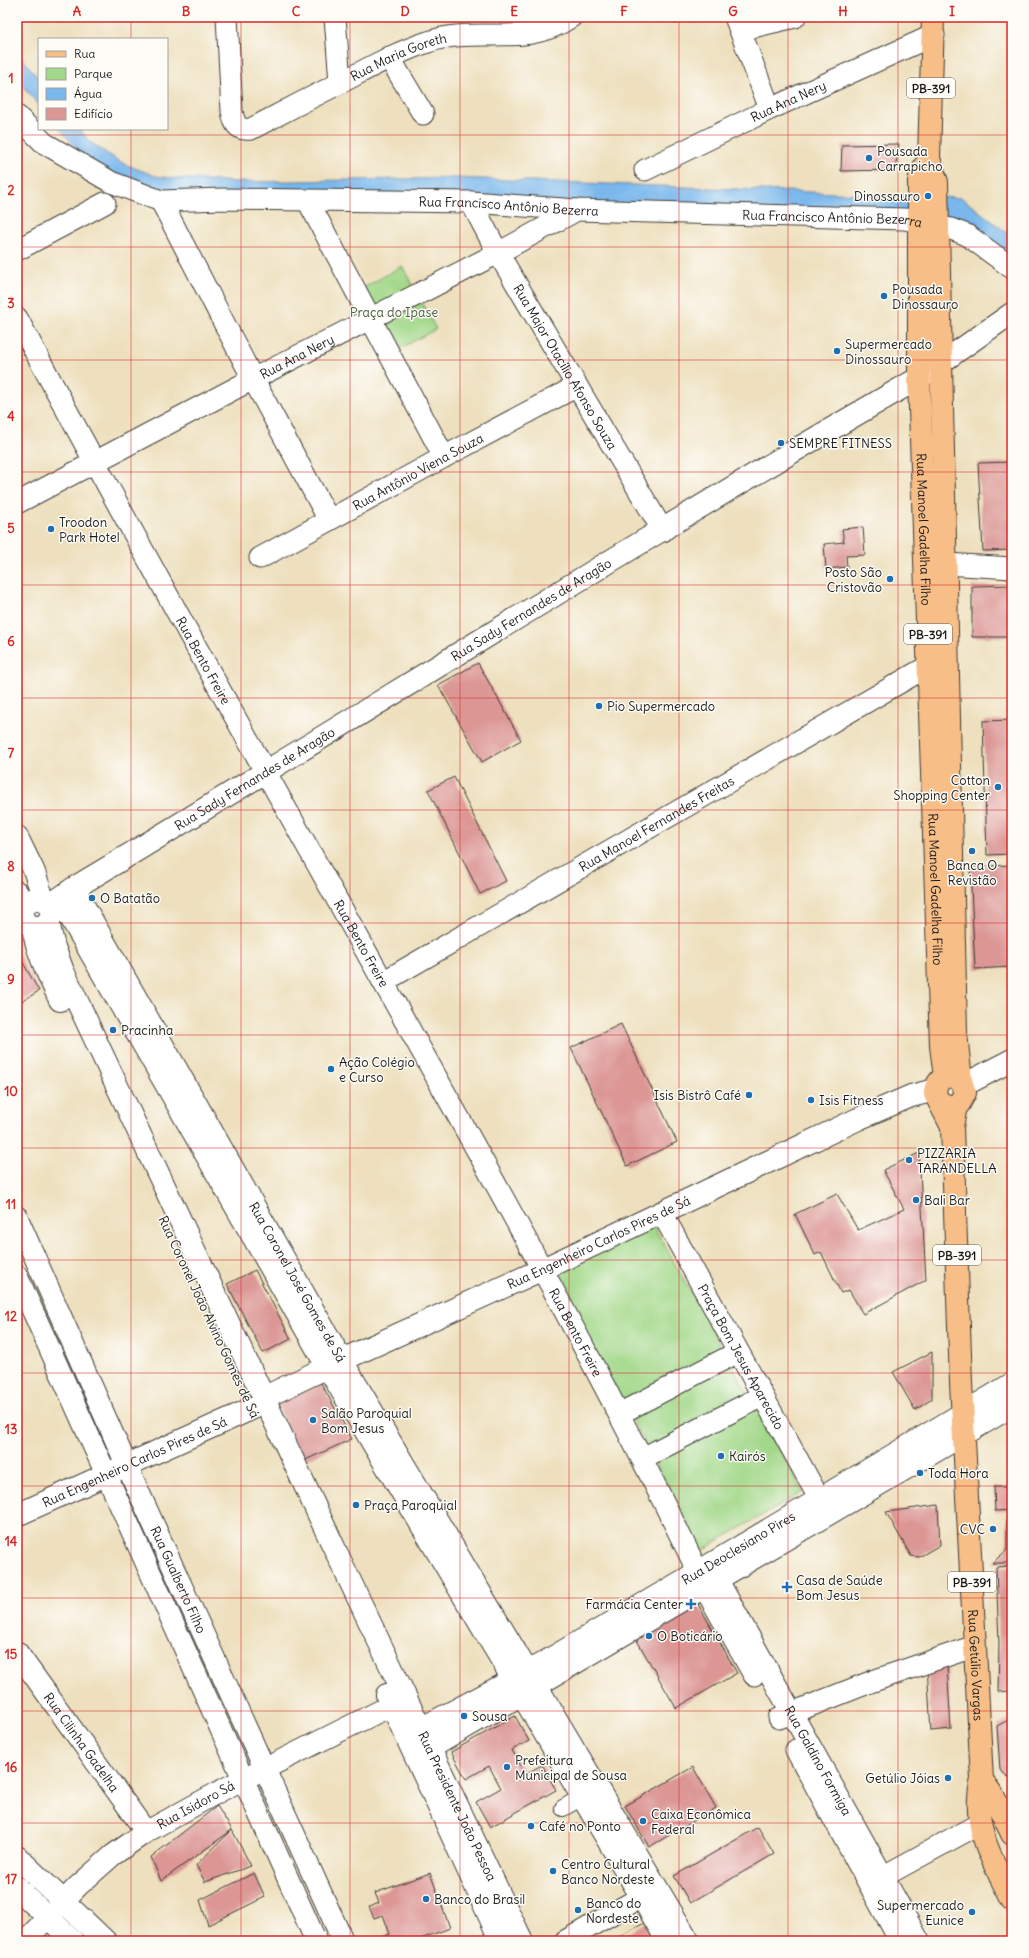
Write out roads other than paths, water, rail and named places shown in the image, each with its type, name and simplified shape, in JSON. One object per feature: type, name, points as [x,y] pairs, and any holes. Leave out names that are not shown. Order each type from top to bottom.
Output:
[{"type":"main road","name":"PB-391","points":[[928,219],[928,181],[921,172],[929,159],[933,26]]},
{"type":"main road","name":"Rua Manoel Gadelha Filho","points":[[928,219],[941,363],[956,1033],[950,1090]]},
{"type":"main road","name":"Rua Manoel Gadelha Filho","points":[[928,219],[919,378],[930,665],[941,1046],[950,1090]]},
{"type":"main road","name":"Rua Getúlio Vargas","points":[[950,1090],[961,1383],[982,1780],[978,1798],[979,1824],[985,1843],[1012,1900]]},
{"type":"main road","points":[[982,1780],[994,1797],[1012,1834]]},
{"type":"street","name":"Rua Maria Goreth","points":[[227,17],[232,111],[236,124],[240,128],[251,128],[389,57],[442,37],[516,36],[550,30],[571,17]]},
{"type":"street","points":[[335,17],[340,82]]},
{"type":"street","points":[[770,109],[737,23],[795,17]]},
{"type":"street","name":"Rua Ana Nery","points":[[645,170],[770,109],[933,26]]},
{"type":"street","points":[[389,57],[423,114]]},
{"type":"street","name":"Rua Francisco Antônio Bezerra","points":[[17,116],[44,143],[104,178],[131,191],[161,201],[223,199],[470,202],[577,210],[928,219],[967,235],[1012,268]]},
{"type":"street","points":[[161,201],[253,379],[329,520]]},
{"type":"street","points":[[308,201],[444,457]]},
{"type":"street","name":"Rua Major Otacílio Afonso Souza","points":[[470,202],[498,253],[663,531]]},
{"type":"street","points":[[17,250],[105,203]]},
{"type":"street","name":"Rua Ana Nery","points":[[17,503],[498,253],[577,210]]},
{"type":"street","name":"Rua Sady Fernandes de Aragão","points":[[39,908],[266,773],[802,445],[919,378],[1012,313]]},
{"type":"street","name":"Rua Bento Freire","points":[[17,318],[94,462],[266,773],[543,1269],[706,1580]]},
{"type":"street","name":"Rua Antônio Viena Souza","points":[[260,558],[577,386]]},
{"type":"street","points":[[946,564],[1012,568]]},
{"type":"street","name":"Rua Manoel Fernandes Freitas","points":[[383,982],[930,665]]},
{"type":"street","name":"Rua Coronel José Gomes de Sá","points":[[17,836],[34,872],[39,908],[334,1363],[525,1683],[689,1941]]},
{"type":"street","name":"Rua Coronel João Alvino Gomes de Sá","points":[[39,908],[35,941],[46,971],[109,1088],[397,1699]]},
{"type":"street","name":"Rua Engenheiro Carlos Pires de Sá","points":[[17,1515],[259,1408],[334,1363],[543,1269],[896,1102],[950,1090],[1012,1060]]},
{"type":"street","name":"Praça Bom Jesus Aparecido","points":[[662,1213],[820,1500]]},
{"type":"street","name":"Rua Gualberto Filho","points":[[17,1217],[23,1248],[127,1466],[343,1941]]},
{"type":"street","name":"Rua Gualberto Filho","points":[[17,1276],[316,1941]]},
{"type":"street","points":[[619,1414],[738,1352]]},
{"type":"street","points":[[964,1424],[1012,1384]]},
{"type":"street","points":[[643,1458],[762,1396]]},
{"type":"street","points":[[964,1424],[1012,1406]]},
{"type":"street","name":"Rua Deoclesiano Pires","points":[[706,1580],[820,1500],[964,1424]]},
{"type":"street","name":"Rua Deoclesiano Pires","points":[[423,1753],[525,1683],[706,1580],[964,1424]]},
{"type":"street","name":"Rua Galdino Formiga","points":[[706,1580],[784,1715],[884,1876],[919,1941]]},
{"type":"street","points":[[181,1639],[202,1632]]},
{"type":"street","points":[[784,1715],[975,1646]]},
{"type":"street","name":"Rua Cilinha Gadelha","points":[[17,1652],[146,1832]]},
{"type":"street","name":"Rua Coronel José Gomes de Sá","points":[[525,1683],[582,1797],[667,1941]]},
{"type":"street","name":"Rua Deoclesiano Pires","points":[[413,1733],[525,1683]]},
{"type":"street","name":"Rua Presidente João Pessoa","points":[[397,1699],[423,1753],[522,1941]]},
{"type":"street","name":"Rua Isidoro Sá","points":[[25,1941],[64,1901],[113,1856],[146,1832],[244,1778],[397,1699]]},
{"type":"street","name":"Rua Galdino Formiga","points":[[784,1715],[900,1941]]},
{"type":"street","name":"Rua Presidente João Pessoa","points":[[423,1753],[501,1941]]},
{"type":"street","points":[[563,1808],[582,1797]]},
{"type":"street","points":[[884,1876],[979,1824]]},
{"type":"street","points":[[17,1857],[105,1941]]},
{"type":"street","points":[[17,1888],[73,1941]]},
{"type":"street","points":[[565,1941],[641,1897]]},
{"type":"water","points":[[17,52],[38,78],[38,104],[17,79]]},
{"type":"water","points":[[61,130],[80,130],[90,142],[120,162],[155,176],[170,178],[239,182],[456,178],[962,198],[1012,237],[1012,259],[962,220],[930,217],[167,192],[114,179],[80,152]]},
{"type":"place","name":"Pousada Carrapicho","points":[[869,158]]},
{"type":"place","name":"Dinossauro","points":[[928,196]]},
{"type":"place","name":"Pousada Dinossauro","points":[[884,296]]},
{"type":"place","name":"Supermercado Dinossauro","points":[[837,351]]},
{"type":"place","name":"SEMPRE FITNESS","points":[[781,443]]},
{"type":"place","name":"Troodon Park Hotel","points":[[51,529]]},
{"type":"place","name":"Posto São Cristovão","points":[[890,579]]},
{"type":"place","name":"Pio Supermercado","points":[[599,706]]},
{"type":"place","name":"Cotton Shopping Center","points":[[998,787]]},
{"type":"place","name":"Banca O Revistão","points":[[972,851]]},
{"type":"place","name":"O Batatão","points":[[92,898]]},
{"type":"place","name":"Pracinha","points":[[113,1030]]},
{"type":"place","name":"Ação Colégio e Curso","points":[[331,1069]]},
{"type":"place","name":"Isis Bistrô Café","points":[[749,1095]]},
{"type":"place","name":"Isis Fitness","points":[[811,1100]]},
{"type":"place","name":"PIZZARIA TARANDELLA","points":[[909,1160]]},
{"type":"place","name":"Bali Bar","points":[[916,1200]]},
{"type":"place","name":"Salão Paroquial Bom Jesus","points":[[313,1420]]},
{"type":"place","name":"Kairós","points":[[721,1456]]},
{"type":"place","name":"Toda Hora","points":[[920,1473]]},
{"type":"place","name":"Praça Paroquial","points":[[356,1505]]},
{"type":"place","name":"CVC","points":[[993,1529]]},
{"type":"place","name":"Casa de Saúde Bom Jesus","points":[[787,1587]]},
{"type":"place","name":"Farmácia Center","points":[[691,1604]]},
{"type":"place","name":"O Boticário","points":[[649,1636]]},
{"type":"place","name":"Sousa","points":[[464,1716]]},
{"type":"place","name":"Prefeitura Municipal de Sousa","points":[[507,1767]]},
{"type":"place","name":"Getúlio Jóias","points":[[948,1778]]},
{"type":"place","name":"Caixa Econômica Federal","points":[[643,1821]]},
{"type":"place","name":"Café no Ponto","points":[[531,1826]]},
{"type":"place","name":"Centro Cultural Banco Nordeste","points":[[553,1871]]},
{"type":"place","name":"Banco do Brasil","points":[[426,1899]]},
{"type":"place","name":"Banco do Nordeste","points":[[578,1910]]},
{"type":"place","name":"Supermercado Eunice","points":[[972,1912]]},
{"type":"park label","name":"Praça do Ipase","points":[[394,312]]}]
